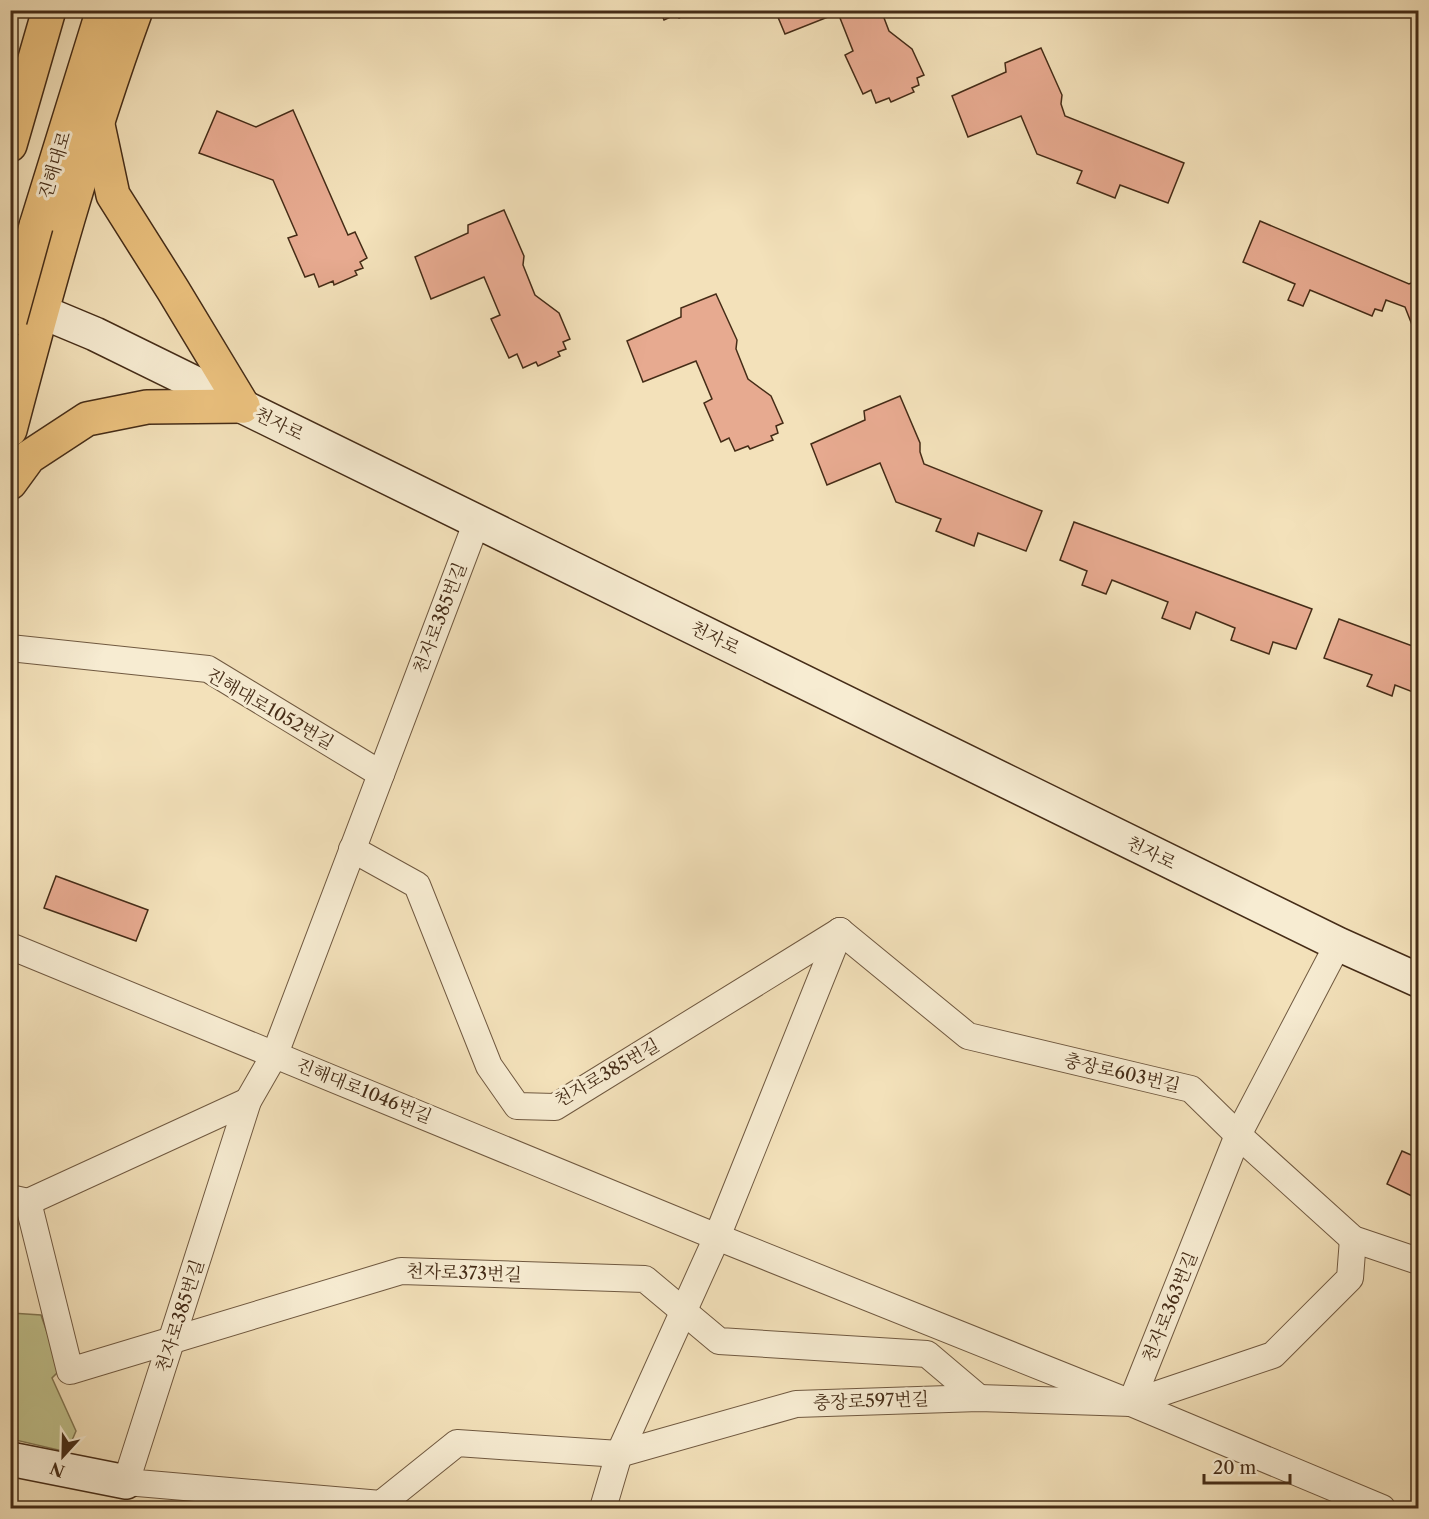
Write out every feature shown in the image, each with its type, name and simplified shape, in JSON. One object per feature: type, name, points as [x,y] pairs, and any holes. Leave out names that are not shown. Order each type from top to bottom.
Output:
[{"type":"highway","points":[[10,145],[50,10]]},
{"type":"highway","name":"진해대로","points":[[26,316],[36,226],[103,10]]},
{"type":"highway","points":[[10,430],[26,316],[98,122],[109,83],[136,10]]},
{"type":"highway","points":[[10,483],[29,457],[87,419],[147,408],[243,406],[113,195],[98,122]]},
{"type":"main road","name":"천자로","points":[[10,298],[26,316],[95,334],[1338,944],[1419,980]]},
{"type":"main road","points":[[10,1459],[126,1482]]},
{"type":"street","name":"천자로385번길","points":[[126,1482],[248,1101],[274,1054],[477,521]]},
{"type":"street","name":"진해대로1052번길","points":[[10,648],[208,669],[381,774]]},
{"type":"street","name":"천자로385번길","points":[[352,849],[417,885],[489,1066],[517,1106],[555,1107],[840,931]]},
{"type":"street","name":"충장로603번길","points":[[840,931],[968,1036],[1191,1089],[1238,1135],[1353,1239],[1419,1261]]},
{"type":"street","points":[[603,1509],[619,1454],[717,1237],[840,931]]},
{"type":"street","name":"천자로363번길","points":[[1131,1403],[1238,1135],[1338,944]]},
{"type":"street","name":"진해대로1046번길","points":[[10,946],[717,1237]]},
{"type":"street","points":[[19,1200],[248,1101]]},
{"type":"street","name":"천자로373번길","points":[[19,1200],[70,1371],[401,1270],[645,1279],[719,1341],[927,1354],[978,1398]]},
{"type":"street","name":"충장로597번길","points":[[717,1237],[1131,1403],[1382,1509]]},
{"type":"street","name":"천자로363번길","points":[[1131,1403],[1273,1355],[1350,1278],[1353,1239]]},
{"type":"street","name":"충장로597번길","points":[[619,1454],[796,1404],[978,1398],[1131,1403]]},
{"type":"street","points":[[126,1482],[381,1504],[456,1443],[619,1454]]},
{"type":"green space","points":[[11,1313],[41,1315],[60,1370],[52,1378],[76,1431],[67,1452],[11,1439]]},
{"type":"building","points":[[660,10],[696,10],[679,18],[677,14],[664,20]]},
{"type":"building","points":[[775,10],[881,10],[889,31],[912,49],[924,75],[917,78],[919,85],[912,88],[914,92],[891,102],[889,98],[876,103],[871,90],[863,94],[845,55],[853,51],[838,13],[785,34]]},
{"type":"building","points":[[1041,48],[1062,95],[1061,104],[1065,116],[1184,163],[1168,203],[1120,185],[1115,198],[1077,183],[1082,171],[1037,154],[1021,116],[968,137],[952,96],[1006,72],[1005,63]]},
{"type":"building","points":[[293,110],[348,235],[355,232],[367,258],[360,262],[363,268],[355,271],[357,275],[334,285],[333,281],[319,287],[314,274],[305,277],[288,238],[297,235],[273,180],[199,153],[217,111],[256,127]]},
{"type":"building","points":[[504,210],[524,256],[523,265],[535,295],[559,313],[570,339],[563,342],[566,349],[558,352],[560,356],[538,366],[536,362],[523,368],[517,354],[509,358],[491,319],[500,315],[484,277],[431,299],[415,257],[468,233],[468,225]]},
{"type":"building","points":[[1260,221],[1409,284],[1416,281],[1412,272],[1418,269],[1418,340],[1405,307],[1386,300],[1382,311],[1375,309],[1372,316],[1310,290],[1303,306],[1288,300],[1295,284],[1243,262]]},
{"type":"building","points":[[716,294],[737,340],[736,349],[748,379],[771,396],[783,423],[776,426],[778,433],[771,436],[773,440],[750,449],[748,446],[735,451],[729,438],[721,442],[704,403],[712,399],[696,361],[643,382],[627,341],[681,317],[681,308]]},
{"type":"building","points":[[900,396],[920,443],[924,464],[1042,511],[1026,551],[978,533],[974,546],[936,531],[941,519],[896,502],[880,463],[827,485],[811,444],[865,420],[864,411]]},
{"type":"building","points":[[1074,522],[1312,609],[1296,649],[1273,642],[1269,654],[1231,640],[1235,628],[1196,612],[1190,629],[1162,618],[1168,602],[1112,580],[1106,594],[1082,585],[1087,571],[1060,560]]},
{"type":"building","points":[[1339,619],[1418,648],[1418,694],[1395,685],[1392,696],[1367,686],[1372,675],[1324,658]]},
{"type":"building","points":[[56,876],[148,910],[136,941],[44,908]]},
{"type":"building","points":[[1402,1151],[1418,1158],[1418,1199],[1387,1184]]}]
